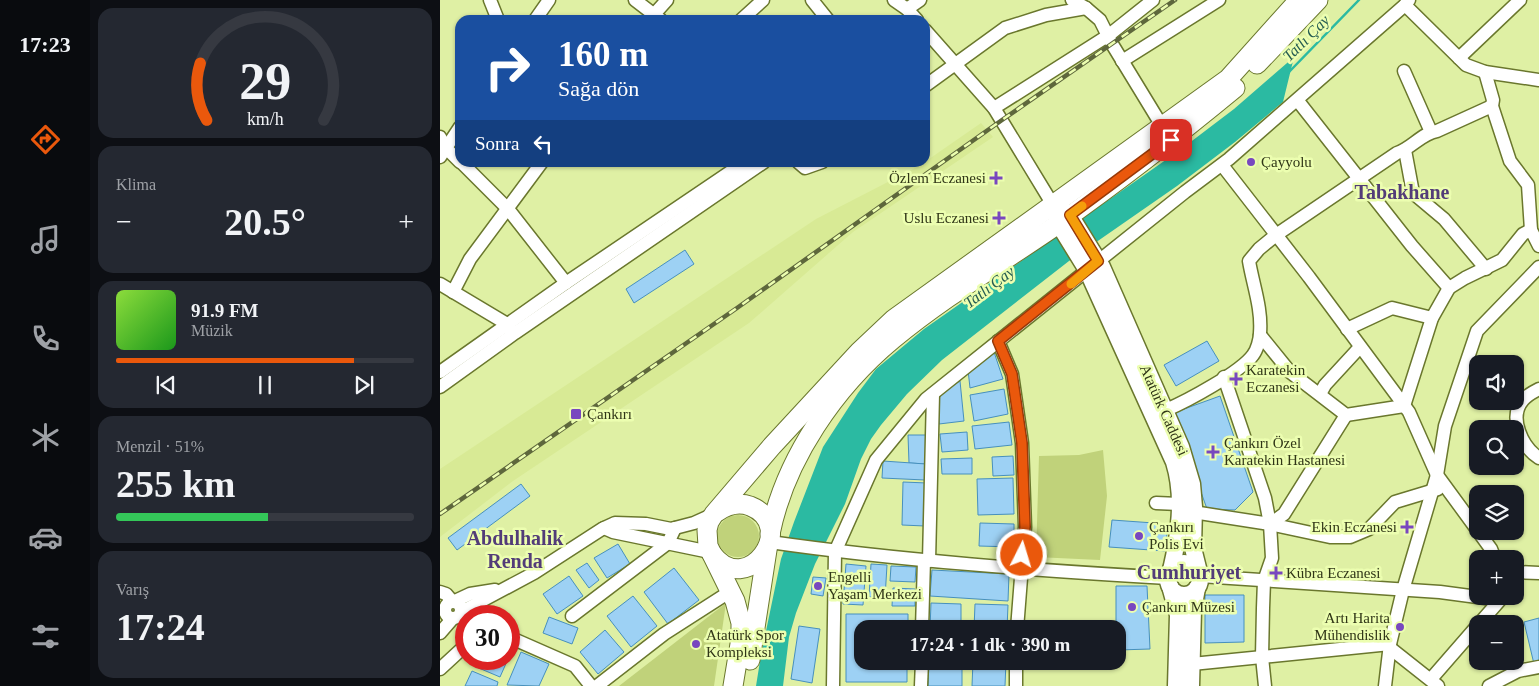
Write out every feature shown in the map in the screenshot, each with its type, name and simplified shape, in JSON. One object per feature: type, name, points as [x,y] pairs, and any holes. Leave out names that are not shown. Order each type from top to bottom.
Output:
[{"type":"highway","points":[[733,686],[741,630],[738,612],[730,591],[710,552],[706,538],[707,530],[714,514],[772,446],[852,358],[894,319],[1228,79],[1299,0]]},
{"type":"highway","points":[[746,686],[772,542],[775,514],[788,477],[811,433],[828,408],[876,355],[907,329],[1064,219],[1185,129],[1236,86],[1318,0]]},
{"type":"highway","points":[[710,552],[722,564],[736,568],[751,566],[764,556],[772,542],[765,518],[752,507],[736,504],[714,514]]},
{"type":"main road","points":[[1053,205],[1064,219],[1091,263]]},
{"type":"main road","name":"Atatürk Caddesi","points":[[1091,263],[1104,271],[1142,360],[1166,410],[1191,477],[1193,493],[1186,508],[1178,535],[1170,578],[1178,615],[1176,686]]},
{"type":"main road","name":"Atatürk Caddesi","points":[[1091,263],[1172,454],[1186,508],[1199,579],[1193,610],[1191,686]]},
{"type":"main road","points":[[1186,562],[1194,566],[1199,579],[1191,593],[1183,595],[1175,592],[1170,578],[1177,564],[1186,562]]},
{"type":"street","points":[[490,0],[496,15]]},
{"type":"street","points":[[538,15],[549,0]]},
{"type":"street","points":[[635,0],[652,15]]},
{"type":"street","points":[[657,15],[667,0]]},
{"type":"street","points":[[746,15],[762,0]]},
{"type":"street","points":[[812,0],[824,15]]},
{"type":"street","points":[[894,0],[912,15]]},
{"type":"street","points":[[907,9],[920,0]]},
{"type":"street","points":[[1072,0],[1086,8],[1100,20],[1122,61],[1162,126]]},
{"type":"street","points":[[994,108],[1109,35],[1154,0]]},
{"type":"street","points":[[1122,61],[1219,0]]},
{"type":"street","points":[[1459,58],[1520,0]]},
{"type":"street","points":[[833,686],[830,551],[876,460],[926,399],[1091,263],[1222,165],[1298,101],[1407,3],[1466,64],[1484,72],[1539,80]]},
{"type":"street","points":[[930,82],[1005,28],[1046,15],[1086,8]]},
{"type":"street","points":[[930,36],[994,108],[1053,205]]},
{"type":"street","points":[[1404,71],[1431,132]]},
{"type":"street","points":[[1484,72],[1493,100],[1492,106],[1510,161],[1528,185],[1530,230],[1539,246]]},
{"type":"street","points":[[1298,101],[1412,246],[1449,288]]},
{"type":"street","points":[[1166,410],[1189,400],[1244,364],[1254,354],[1260,335],[1260,316],[1249,261],[1259,249],[1276,235],[1358,179],[1431,132],[1492,106]]},
{"type":"street","points":[[455,133],[442,147],[455,158]]},
{"type":"street","points":[[1405,150],[1413,193],[1444,219],[1486,269]]},
{"type":"street","points":[[1222,165],[1409,412],[1437,475],[1469,519]]},
{"type":"street","points":[[465,167],[508,208],[566,283]]},
{"type":"street","points":[[453,292],[470,259],[538,167]]},
{"type":"street","points":[[440,387],[566,283],[738,167]]},
{"type":"street","points":[[440,372],[511,329],[756,167]]},
{"type":"street","points":[[1404,406],[1432,318],[1449,288],[1502,260],[1523,234],[1530,230]]},
{"type":"street","points":[[1385,686],[1390,646],[1403,590],[1437,475],[1445,426],[1477,330],[1539,266]]},
{"type":"street","points":[[440,284],[511,329]]},
{"type":"street","points":[[1347,329],[1392,308],[1432,318]]},
{"type":"street","points":[[1260,335],[1290,372],[1346,415],[1404,406]]},
{"type":"street","points":[[998,341],[1012,374],[1022,443],[1025,527],[1018,620]]},
{"type":"street","points":[[1320,394],[1325,385],[1360,346]]},
{"type":"street","points":[[1224,377],[1265,498],[1270,524],[1272,558],[1264,581],[1262,657],[1265,686]]},
{"type":"street","points":[[1539,389],[1522,400],[1516,417],[1525,444],[1539,458]]},
{"type":"street","points":[[923,620],[927,560],[933,394]]},
{"type":"street","points":[[1270,524],[1284,514],[1346,415]]},
{"type":"street","points":[[1156,503],[1330,537],[1350,537],[1368,529],[1395,502],[1445,487]]},
{"type":"street","points":[[449,609],[476,605],[500,589],[534,572],[615,523],[646,524],[670,529],[694,523],[714,514]]},
{"type":"street","points":[[604,528],[612,532],[710,552]]},
{"type":"street","points":[[572,616],[668,542],[675,528]]},
{"type":"street","points":[[772,542],[830,551],[1021,569],[1170,578]]},
{"type":"street","points":[[1524,572],[1539,573]]},
{"type":"street","points":[[1199,579],[1264,581],[1469,595]]},
{"type":"street","points":[[598,686],[664,634],[730,591]]},
{"type":"street","points":[[440,592],[446,594],[449,609],[440,633]]},
{"type":"street","points":[[1486,615],[1494,605]]},
{"type":"street","points":[[1192,664],[1390,646],[1435,683],[1469,636]]},
{"type":"street","points":[[520,643],[575,666],[591,686]]},
{"type":"street","points":[[440,669],[455,655]]},
{"type":"street","points":[[1489,686],[1518,671],[1539,667]]},
{"type":"street","points":[[921,686],[922,670]]},
{"type":"street","points":[[1016,670],[1016,686]]},
{"type":"shaded area","points":[[981,123],[993,137],[853,232],[749,323],[513,481],[440,537],[440,469],[816,219],[917,167],[930,167],[930,158]]},
{"type":"shaded area","points":[[1103,450],[1107,496],[1100,560],[1036,557],[1039,456],[1079,455]]},
{"type":"shaded area","points":[[742,515],[750,518],[756,524],[759,536],[756,548],[750,554],[734,557],[726,554],[720,548],[717,532],[720,524],[726,518]]},
{"type":"shaded area","name":"Atatürk Spor Kompleksi","points":[[726,603],[714,686],[619,686]]},
{"type":"water","points":[[1294,57],[1283,102],[1235,142],[1177,186],[1069,261],[942,360],[907,394],[871,439],[861,459],[845,504],[815,564],[789,637],[783,686],[756,686],[781,559],[794,522],[823,447],[876,369],[924,329],[1180,150],[1234,109]]},
{"type":"building","points":[[685,250],[694,264],[634,303],[626,289]]},
{"type":"building","points":[[1207,341],[1219,361],[1176,386],[1164,365]]},
{"type":"building","points":[[994,352],[1003,379],[970,388],[968,370]]},
{"type":"building","points":[[960,381],[964,421],[939,424],[937,396]]},
{"type":"building","points":[[1004,389],[1008,414],[974,421],[970,395]]},
{"type":"building","name":"Çankırı Özel Karatekin Hastanesi","points":[[1220,396],[1253,492],[1235,510],[1207,509],[1173,413]]},
{"type":"building","points":[[1009,422],[1012,445],[975,449],[972,426]]},
{"type":"building","points":[[967,432],[968,450],[942,452],[940,434]]},
{"type":"building","points":[[908,435],[927,435],[926,464],[909,463]]},
{"type":"building","points":[[1013,456],[1014,475],[993,476],[992,457]]},
{"type":"building","points":[[972,458],[972,474],[942,474],[941,459]]},
{"type":"building","points":[[883,461],[926,464],[925,480],[882,478]]},
{"type":"building","points":[[1013,478],[1014,514],[978,515],[977,479]]},
{"type":"building","points":[[903,482],[927,483],[925,526],[902,525]]},
{"type":"building","points":[[521,484],[530,496],[457,550],[448,538]]},
{"type":"building","name":"Çankırı Polis Evi","points":[[1112,520],[1168,524],[1165,551],[1109,547]]},
{"type":"building","points":[[980,523],[1014,524],[1014,547],[979,546]]},
{"type":"building","points":[[618,544],[630,564],[607,578],[594,558]]},
{"type":"building","points":[[587,563],[599,580],[589,588],[576,570]]},
{"type":"building","points":[[846,564],[866,566],[863,605],[843,604]]},
{"type":"building","points":[[871,564],[887,565],[885,598],[869,597]]},
{"type":"building","points":[[891,566],[916,567],[915,582],[890,581]]},
{"type":"building","points":[[674,568],[699,600],[668,624],[644,592]]},
{"type":"building","points":[[932,570],[1009,574],[1008,601],[930,596]]},
{"type":"building","points":[[569,576],[583,596],[557,614],[543,594]]},
{"type":"building","name":"Engelli Yaşam Merkezi","points":[[813,577],[826,578],[823,596],[811,594]]},
{"type":"building","name":"Çankırı Müzesi","points":[[1116,586],[1147,586],[1150,649],[1126,650],[1126,620],[1116,620]]},
{"type":"building","points":[[893,588],[915,589],[915,606],[892,606]]},
{"type":"building","points":[[1205,595],[1244,595],[1244,642],[1205,643]]},
{"type":"building","points":[[633,596],[657,626],[631,647],[607,616]]},
{"type":"building","points":[[931,603],[961,604],[961,620],[930,620]]},
{"type":"building","points":[[975,604],[1008,605],[1007,620],[974,620]]},
{"type":"building","points":[[846,614],[908,614],[908,620],[854,620],[854,670],[907,670],[907,682],[846,682]]},
{"type":"building","points":[[549,617],[578,628],[572,644],[543,633]]},
{"type":"building","points":[[1539,618],[1539,663],[1534,664],[1524,622]]},
{"type":"building","points":[[799,626],[820,629],[812,683],[791,679]]},
{"type":"building","points":[[605,630],[624,652],[598,674],[580,652]]},
{"type":"building","points":[[521,652],[549,664],[539,686],[507,685],[513,670],[520,670]]},
{"type":"building","points":[[483,670],[503,670],[500,677]]},
{"type":"building","points":[[929,670],[962,670],[962,686],[928,686]]},
{"type":"building","points":[[973,670],[1006,670],[1005,686],[972,686]]},
{"type":"building","points":[[472,671],[498,682],[497,686],[465,686]]},
{"type":"waterway","name":"Tatlı Çay","points":[[1289,72],[1359,0]]},
{"type":"railway","points":[[440,514],[1175,0]]},
{"type":"slow traffic","points":[[1071,284],[1098,261],[1070,215],[1082,206]]},
{"type":"place","name":"Çayyolu","points":[[1251,162]]},
{"type":"place","name":"Özlem Eczanesi","points":[[996,178]]},
{"type":"place","name":"Uslu Eczanesi","points":[[999,218]]},
{"type":"place","name":"Karatekin Eczanesi","points":[[1236,379]]},
{"type":"place","name":"Çankırı","points":[[576,414]]},
{"type":"place","name":"Çankırı Özel Karatekin Hastanesi","points":[[1213,452]]},
{"type":"place","name":"Ekin Eczanesi","points":[[1407,527]]},
{"type":"place","name":"Çankırı Polis Evi","points":[[1139,536]]},
{"type":"place","name":"Kübra Eczanesi","points":[[1276,573]]},
{"type":"place","name":"Engelli Yaşam Merkezi","points":[[818,586]]},
{"type":"place","name":"Çankırı Müzesi","points":[[1132,607]]},
{"type":"place","name":"Artı Harita Mühendislik","points":[[1400,627]]},
{"type":"place","name":"Atatürk Spor Kompleksi","points":[[696,644]]},
{"type":"district","name":"Tabakhane","points":[[1402,192]]},
{"type":"district","name":"Abdulhalik Renda","points":[[515,550]]},
{"type":"district","name":"Cumhuriyet","points":[[1189,572]]},
{"type":"route","points":[[1022,555],[1025,527],[1022,443],[1012,374],[998,341],[1098,261],[1070,215],[1171,140]]}]
